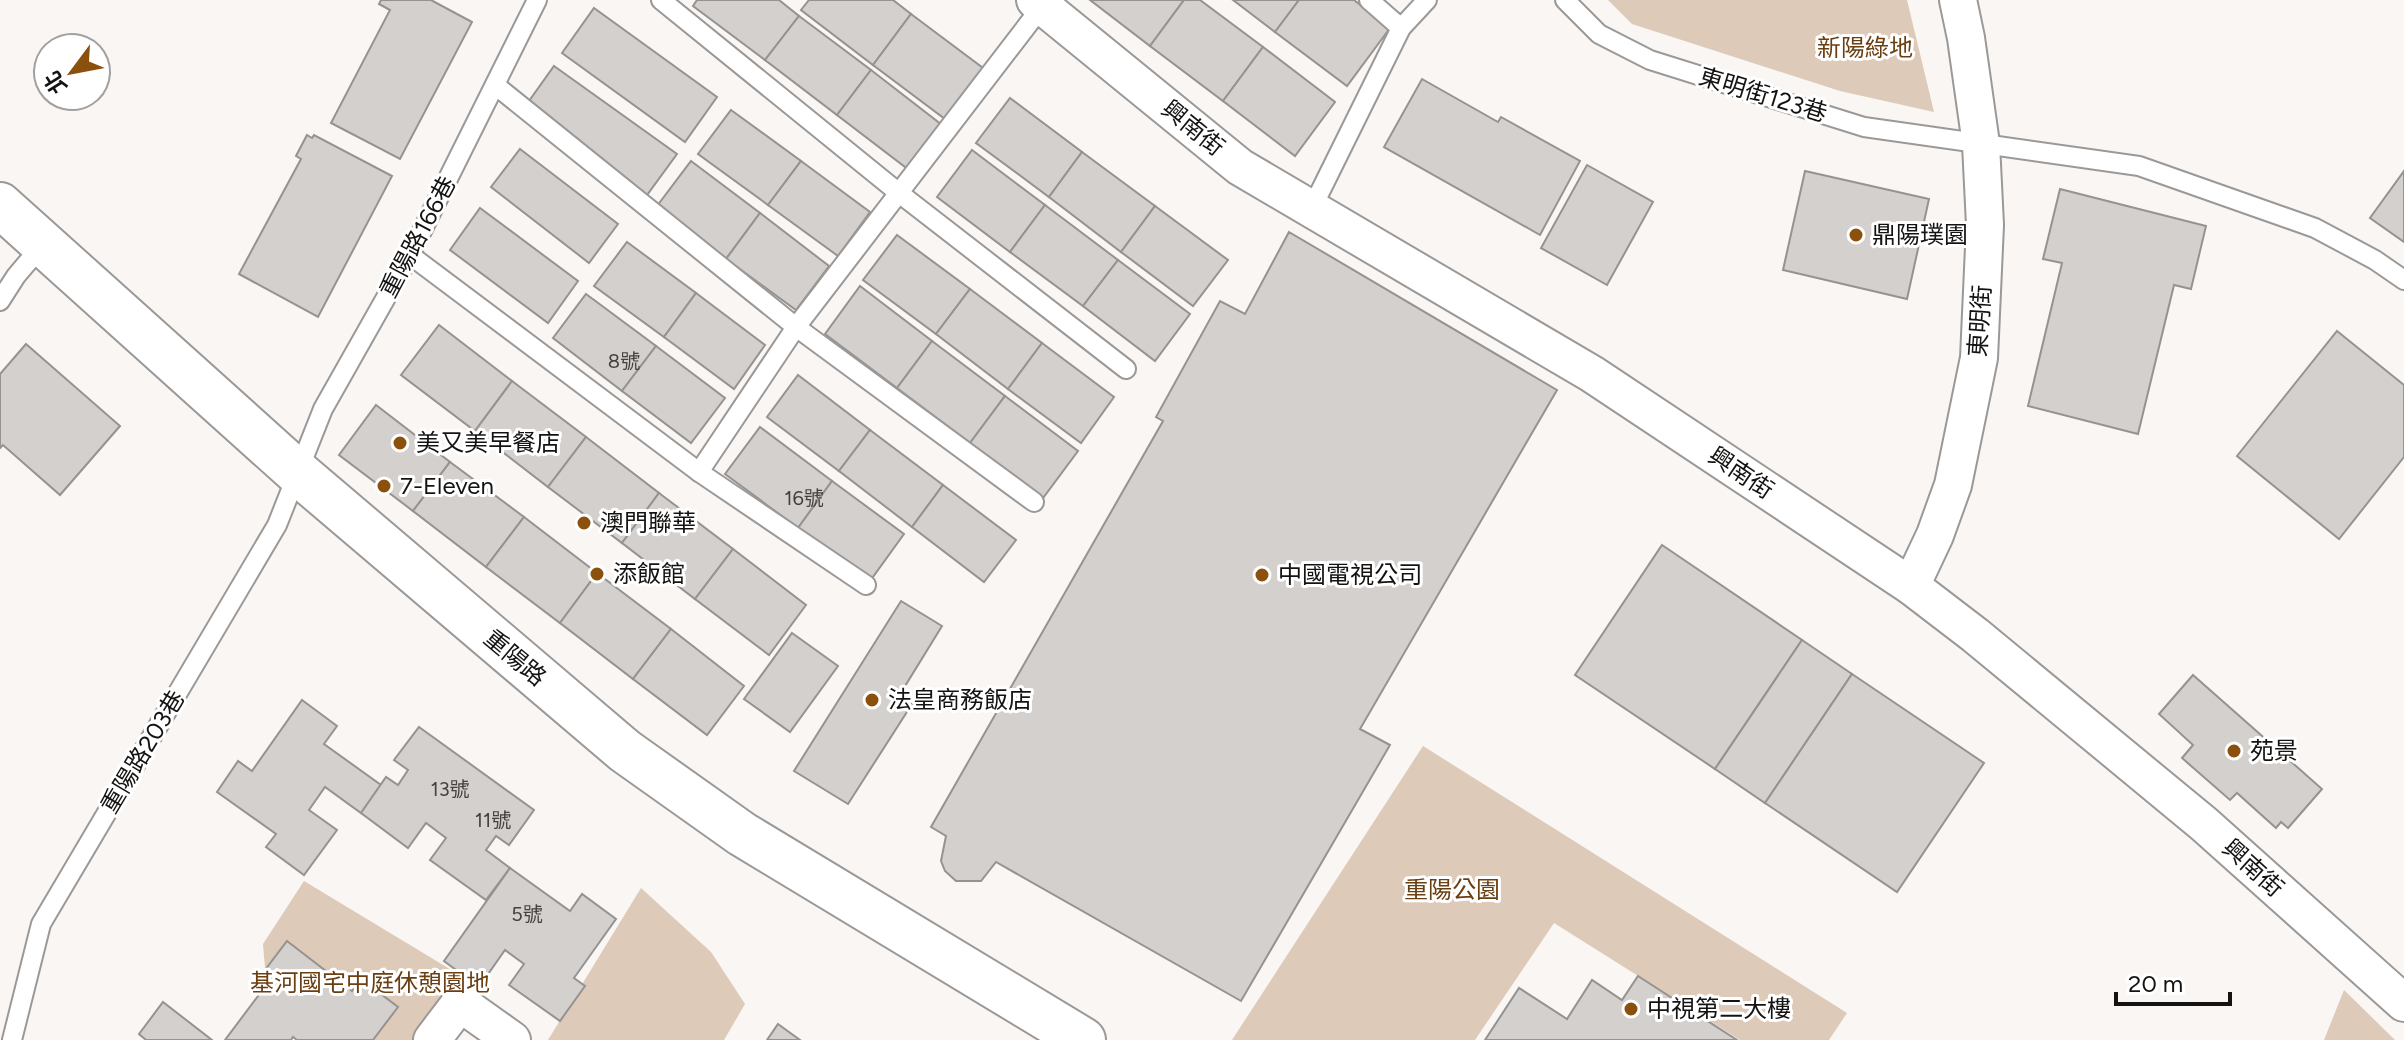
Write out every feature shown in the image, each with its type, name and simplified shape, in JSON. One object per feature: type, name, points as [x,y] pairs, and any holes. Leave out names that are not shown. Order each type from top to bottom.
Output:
[{"type":"street","name":"東明街","points":[[1911,586],[1935,535],[1953,485],[1979,358],[1985,225],[1981,144],[1958,0]]},
{"type":"street","name":"興南街","points":[[1042,2],[1240,167],[1592,374],[1911,586],[2204,824],[2404,1003]]},
{"type":"street","name":"重陽路","points":[[0,205],[297,472],[625,751],[742,834],[1083,1040]]},
{"type":"street","points":[[432,1040],[460,1003],[512,1040]]},
{"type":"lane","name":"重陽路166巷","points":[[297,472],[323,409],[410,255],[537,0]]},
{"type":"lane","points":[[661,0],[899,193],[1126,369]]},
{"type":"lane","points":[[1369,0],[1401,28]]},
{"type":"lane","points":[[1312,208],[1401,28],[1427,0]]},
{"type":"lane","name":"東明街123巷","points":[[1565,0],[1599,34],[1650,60],[1864,127],[2139,166],[2315,228],[2375,260],[2404,280]]},
{"type":"lane","points":[[699,472],[796,327],[1042,2]]},
{"type":"lane","points":[[495,85],[796,327],[1034,502]]},
{"type":"lane","points":[[0,301],[44,243]]},
{"type":"lane","points":[[410,255],[699,472],[866,585]]},
{"type":"lane","name":"重陽路203巷","points":[[12,1040],[41,924],[277,525],[297,472]]},
{"type":"green space","name":"新陽綠地","points":[[1608,0],[1907,0],[1934,112],[1840,91],[1632,24]]},
{"type":"green space","name":"重陽公園","points":[[1423,746],[1847,1013],[1829,1040],[1740,1040],[1554,923],[1475,1040],[1232,1040]]},
{"type":"green space","name":"基河國宅中庭休憩園地","points":[[304,881],[463,977],[419,1040],[355,1040],[356,1037],[266,980],[263,944]]},
{"type":"green space","name":"基河國宅中庭休憩園地","points":[[641,888],[711,952],[745,1004],[724,1040],[548,1040]]},
{"type":"green space","points":[[2344,990],[2395,1040],[2324,1040]]},
{"type":"building","points":[[381,0],[431,0],[472,22],[400,159],[331,123],[390,10],[379,4]]},
{"type":"building","points":[[697,0],[779,0],[799,16],[765,60],[693,6]]},
{"type":"building","points":[[809,0],[893,0],[911,14],[873,65],[801,10]]},
{"type":"building","points":[[1090,0],[1184,0],[1150,46]]},
{"type":"building","points":[[1184,0],[1200,0],[1263,47],[1223,101],[1150,46]]},
{"type":"building","points":[[1233,0],[1299,0],[1275,32]]},
{"type":"building","points":[[1299,0],[1354,0],[1390,28],[1347,86],[1275,32]]},
{"type":"building","points":[[594,8],[717,97],[685,142],[562,53]]},
{"type":"building","points":[[911,14],[983,68],[945,119],[873,65]]},
{"type":"building","points":[[799,16],[871,70],[837,115],[765,60]]},
{"type":"building","points":[[1263,47],[1335,102],[1295,156],[1223,101]]},
{"type":"building","points":[[554,66],[677,154],[647,195],[524,108]]},
{"type":"building","points":[[871,70],[942,125],[909,170],[837,115]]},
{"type":"building","points":[[1422,79],[1498,122],[1501,117],[1580,161],[1540,235],[1384,147]]},
{"type":"building","points":[[1010,98],[1082,152],[1049,197],[976,143]]},
{"type":"building","points":[[731,110],[801,161],[768,205],[698,154]]},
{"type":"building","points":[[307,135],[312,138],[314,135],[392,176],[318,317],[239,274],[301,159],[296,156]]},
{"type":"building","points":[[520,149],[618,224],[589,263],[491,187]]},
{"type":"building","points":[[972,150],[1045,205],[1010,252],[937,197]]},
{"type":"building","points":[[1082,152],[1155,206],[1121,252],[1049,197]]},
{"type":"building","points":[[691,161],[760,213],[726,259],[657,206]]},
{"type":"building","points":[[801,161],[870,212],[838,256],[768,205]]},
{"type":"building","points":[[1587,165],[1653,202],[1607,285],[1541,248]]},
{"type":"building","name":"鼎陽璞園","points":[[1805,171],[1929,199],[1907,299],[1783,270]]},
{"type":"building","points":[[2404,171],[2404,242],[2370,218]]},
{"type":"building","points":[[2060,189],[2206,226],[2191,289],[2174,285],[2138,434],[2028,406],[2062,263],[2043,259]]},
{"type":"building","points":[[1045,205],[1118,260],[1083,306],[1010,252]]},
{"type":"building","points":[[1155,206],[1228,260],[1193,306],[1121,252]]},
{"type":"building","points":[[480,208],[578,281],[548,323],[450,250]]},
{"type":"building","points":[[760,213],[829,266],[796,310],[726,259]]},
{"type":"building","name":"中國電視公司","points":[[1289,232],[1557,390],[1360,729],[1390,745],[1241,1001],[996,862],[981,881],[956,881],[945,871],[941,861],[946,836],[931,827],[1163,421],[1156,417],[1220,301],[1245,314]]},
{"type":"building","points":[[897,235],[970,289],[936,334],[863,280]]},
{"type":"building","points":[[627,242],[696,293],[664,337],[594,286]]},
{"type":"building","points":[[1118,260],[1190,314],[1155,361],[1083,306]]},
{"type":"building","points":[[860,286],[932,341],[897,388],[825,334]]},
{"type":"building","points":[[970,289],[1042,343],[1008,389],[936,334]]},
{"type":"building","points":[[696,293],[765,345],[734,389],[664,337]]},
{"type":"building","points":[[586,294],[656,346],[622,391],[553,338]]},
{"type":"building","points":[[439,325],[512,381],[475,431],[401,375]]},
{"type":"building","points":[[2337,331],[2404,385],[2404,457],[2339,539],[2237,456]]},
{"type":"building","points":[[932,341],[1005,396],[970,443],[897,388]]},
{"type":"building","points":[[1042,343],[1114,397],[1081,443],[1008,389]]},
{"type":"building","points":[[26,344],[120,426],[60,495],[3,445],[0,448],[0,374]]},
{"type":"building","points":[[656,346],[725,398],[691,443],[622,391]]},
{"type":"building","points":[[798,375],[870,430],[839,471],[767,417]]},
{"type":"building","points":[[512,381],[586,437],[548,487],[475,431]]},
{"type":"building","points":[[1005,396],[1078,451],[1043,498],[970,443]]},
{"type":"building","points":[[376,405],[450,462],[413,511],[339,455]]},
{"type":"building","points":[[760,427],[832,481],[798,528],[725,474]]},
{"type":"building","points":[[870,430],[943,485],[912,527],[839,471]]},
{"type":"building","points":[[586,437],[659,493],[622,543],[548,487]]},
{"type":"building","points":[[450,462],[524,517],[486,567],[413,511]]},
{"type":"building","points":[[832,481],[904,534],[870,581],[798,528]]},
{"type":"building","points":[[943,485],[1016,540],[984,582],[912,527]]},
{"type":"building","points":[[659,493],[733,549],[695,599],[622,543]]},
{"type":"building","points":[[524,517],[597,573],[560,623],[486,567]]},
{"type":"building","points":[[1662,545],[1802,640],[1715,769],[1575,675]]},
{"type":"building","points":[[733,549],[806,605],[769,655],[695,599]]},
{"type":"building","points":[[597,573],[671,629],[633,679],[560,623]]},
{"type":"building","name":"法皇商務飯店","points":[[901,601],[942,626],[899,696],[912,704],[848,804],[794,771]]},
{"type":"building","points":[[671,629],[744,686],[707,735],[633,679]]},
{"type":"building","points":[[792,633],[838,666],[790,732],[744,699]]},
{"type":"building","points":[[1802,640],[1852,674],[1765,803],[1715,769]]},
{"type":"building","points":[[1852,674],[1984,763],[1897,892],[1765,803]]},
{"type":"building","name":"苑景","points":[[2193,675],[2322,789],[2288,828],[2281,822],[2276,828],[2237,793],[2230,800],[2182,758],[2193,745],[2159,714]]},
{"type":"building","points":[[302,700],[337,726],[324,744],[381,785],[361,813],[325,787],[309,810],[337,830],[304,875],[266,847],[276,834],[217,792],[238,761],[252,771]]},
{"type":"building","points":[[419,727],[534,810],[509,845],[496,836],[486,850],[510,868],[486,900],[430,860],[446,838],[426,823],[408,848],[361,813],[386,777],[398,785],[408,770],[394,760]]},
{"type":"building","points":[[510,868],[570,911],[582,894],[616,919],[574,978],[585,986],[560,1021],[509,985],[524,964],[505,950],[479,987],[444,961]]},
{"type":"building","points":[[287,941],[352,991],[361,979],[398,1007],[373,1040],[297,1040],[293,1037],[291,1040],[225,1040],[270,980],[262,974]]},
{"type":"building","name":"中視第二大樓","points":[[1638,976],[1737,1040],[1485,1040],[1519,988],[1567,1019],[1592,980],[1622,1000]]},
{"type":"building","points":[[163,1002],[212,1040],[146,1040],[139,1034]]},
{"type":"building","points":[[778,1024],[800,1040],[767,1040]]},
{"type":"place","name":"鼎陽璞園","points":[[1856,235]]},
{"type":"place","name":"美又美早餐店","points":[[400,443]]},
{"type":"place","name":"7-Eleven","points":[[384,486]]},
{"type":"place","name":"澳門聯華","points":[[584,523]]},
{"type":"place","name":"添飯館","points":[[597,574]]},
{"type":"place","name":"中國電視公司","points":[[1262,575]]},
{"type":"place","name":"法皇商務飯店","points":[[872,700]]},
{"type":"place","name":"苑景","points":[[2234,751]]},
{"type":"place","name":"中視第二大樓","points":[[1631,1009]]}]
